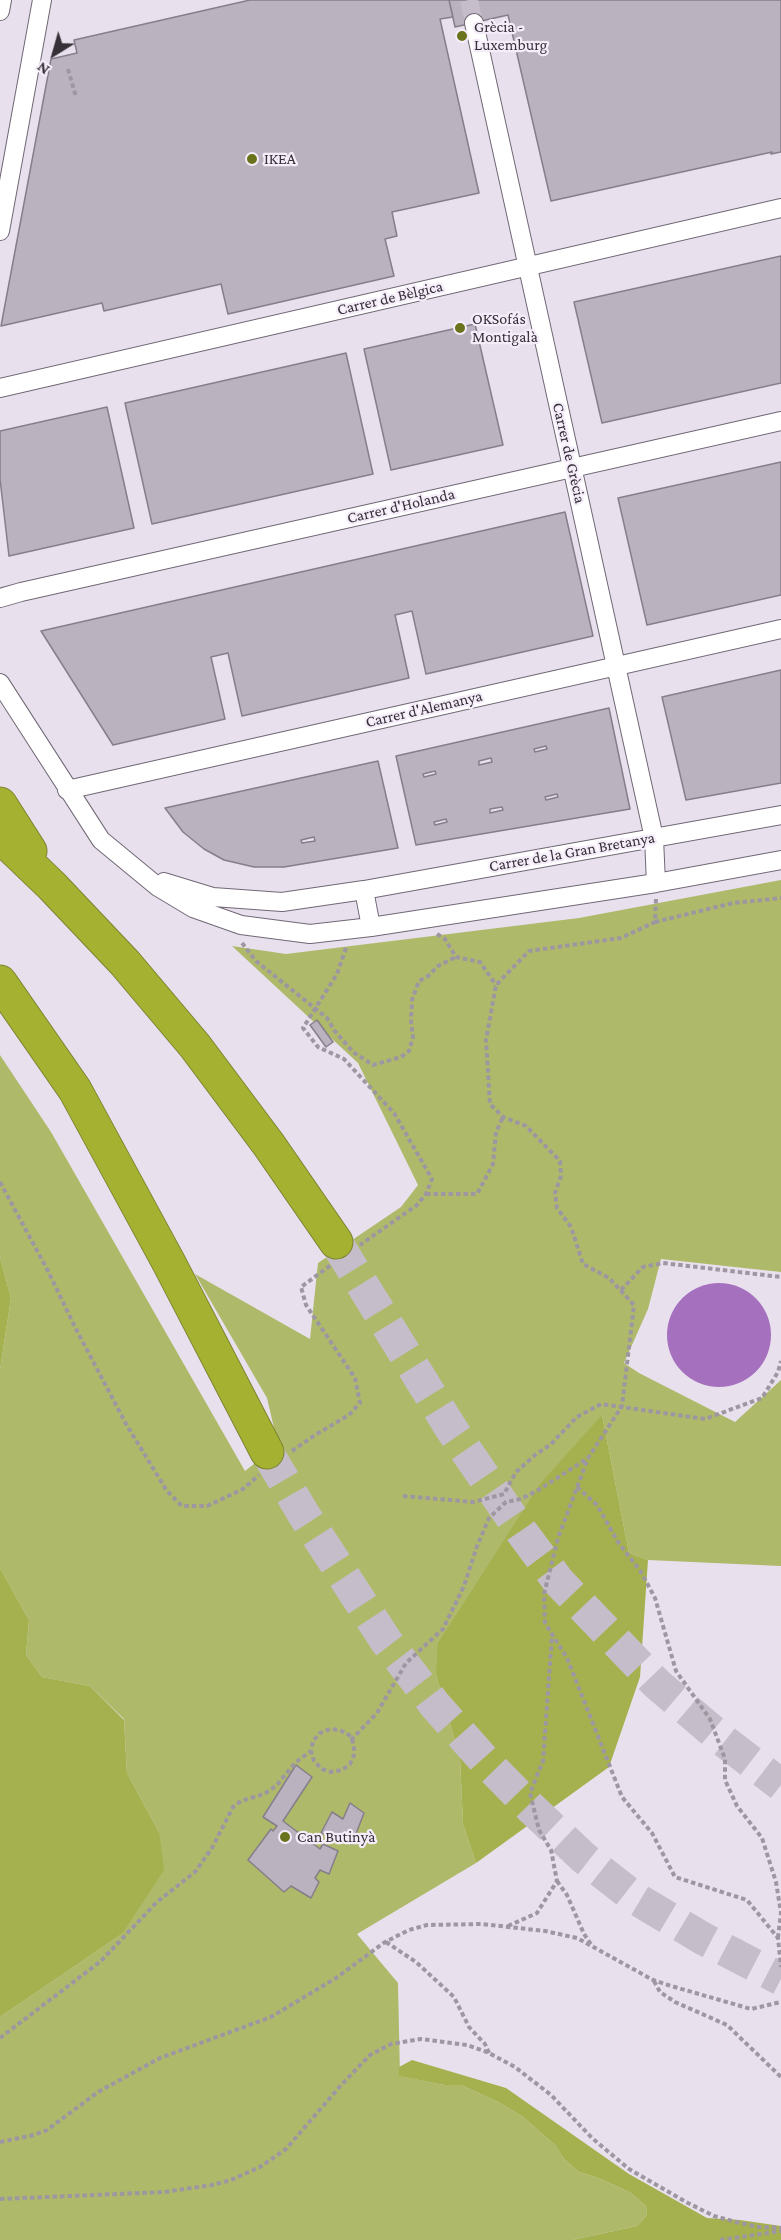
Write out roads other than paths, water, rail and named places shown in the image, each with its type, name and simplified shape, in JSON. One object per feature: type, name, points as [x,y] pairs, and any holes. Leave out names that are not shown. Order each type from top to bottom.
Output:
[{"type":"highway","points":[[0,804],[52,886]]},
{"type":"highway","points":[[0,836],[52,886],[125,963],[195,1046],[343,1250]]},
{"type":"highway","points":[[0,982],[75,1090],[272,1460]]},
{"type":"street","points":[[0,11],[2,0]]},
{"type":"street","points":[[0,231],[45,1]]},
{"type":"street","name":"Carrer de Grècia","points":[[474,23],[654,838],[656,883]]},
{"type":"street","name":"Carrer de Bèlgica","points":[[0,388],[781,208]]},
{"type":"street","name":"Carrer d'Holanda","points":[[0,598],[781,421]]},
{"type":"street","name":"Carrer d'Alemanya","points":[[67,790],[781,629]]},
{"type":"street","name":"Carrer de la Gran Bretanya","points":[[0,683],[101,840],[142,875],[193,908],[241,925],[310,934],[371,927],[656,883],[781,860]]},
{"type":"street","name":"Carrer de la Gran Bretanya","points":[[142,875],[213,897],[282,902],[364,890],[781,815]]},
{"type":"street","points":[[364,890],[371,927]]},
{"type":"tunnel","points":[[469,0],[474,23]]},
{"type":"tunnel","points":[[336,1242],[452,1430],[559,1582],[657,1684],[724,1741],[781,1785]]},
{"type":"tunnel","points":[[267,1452],[304,1515],[386,1641],[435,1705],[485,1761],[584,1858],[635,1898],[702,1938],[781,1979]]},
{"type":"place","name":"Grècia - Luxemburg","points":[[462,36]]},
{"type":"place","name":"IKEA","points":[[252,159]]},
{"type":"place","name":"OKSofás Montigalà","points":[[460,328]]},
{"type":"place","name":"Can Butinyà","points":[[285,1837]]}]
